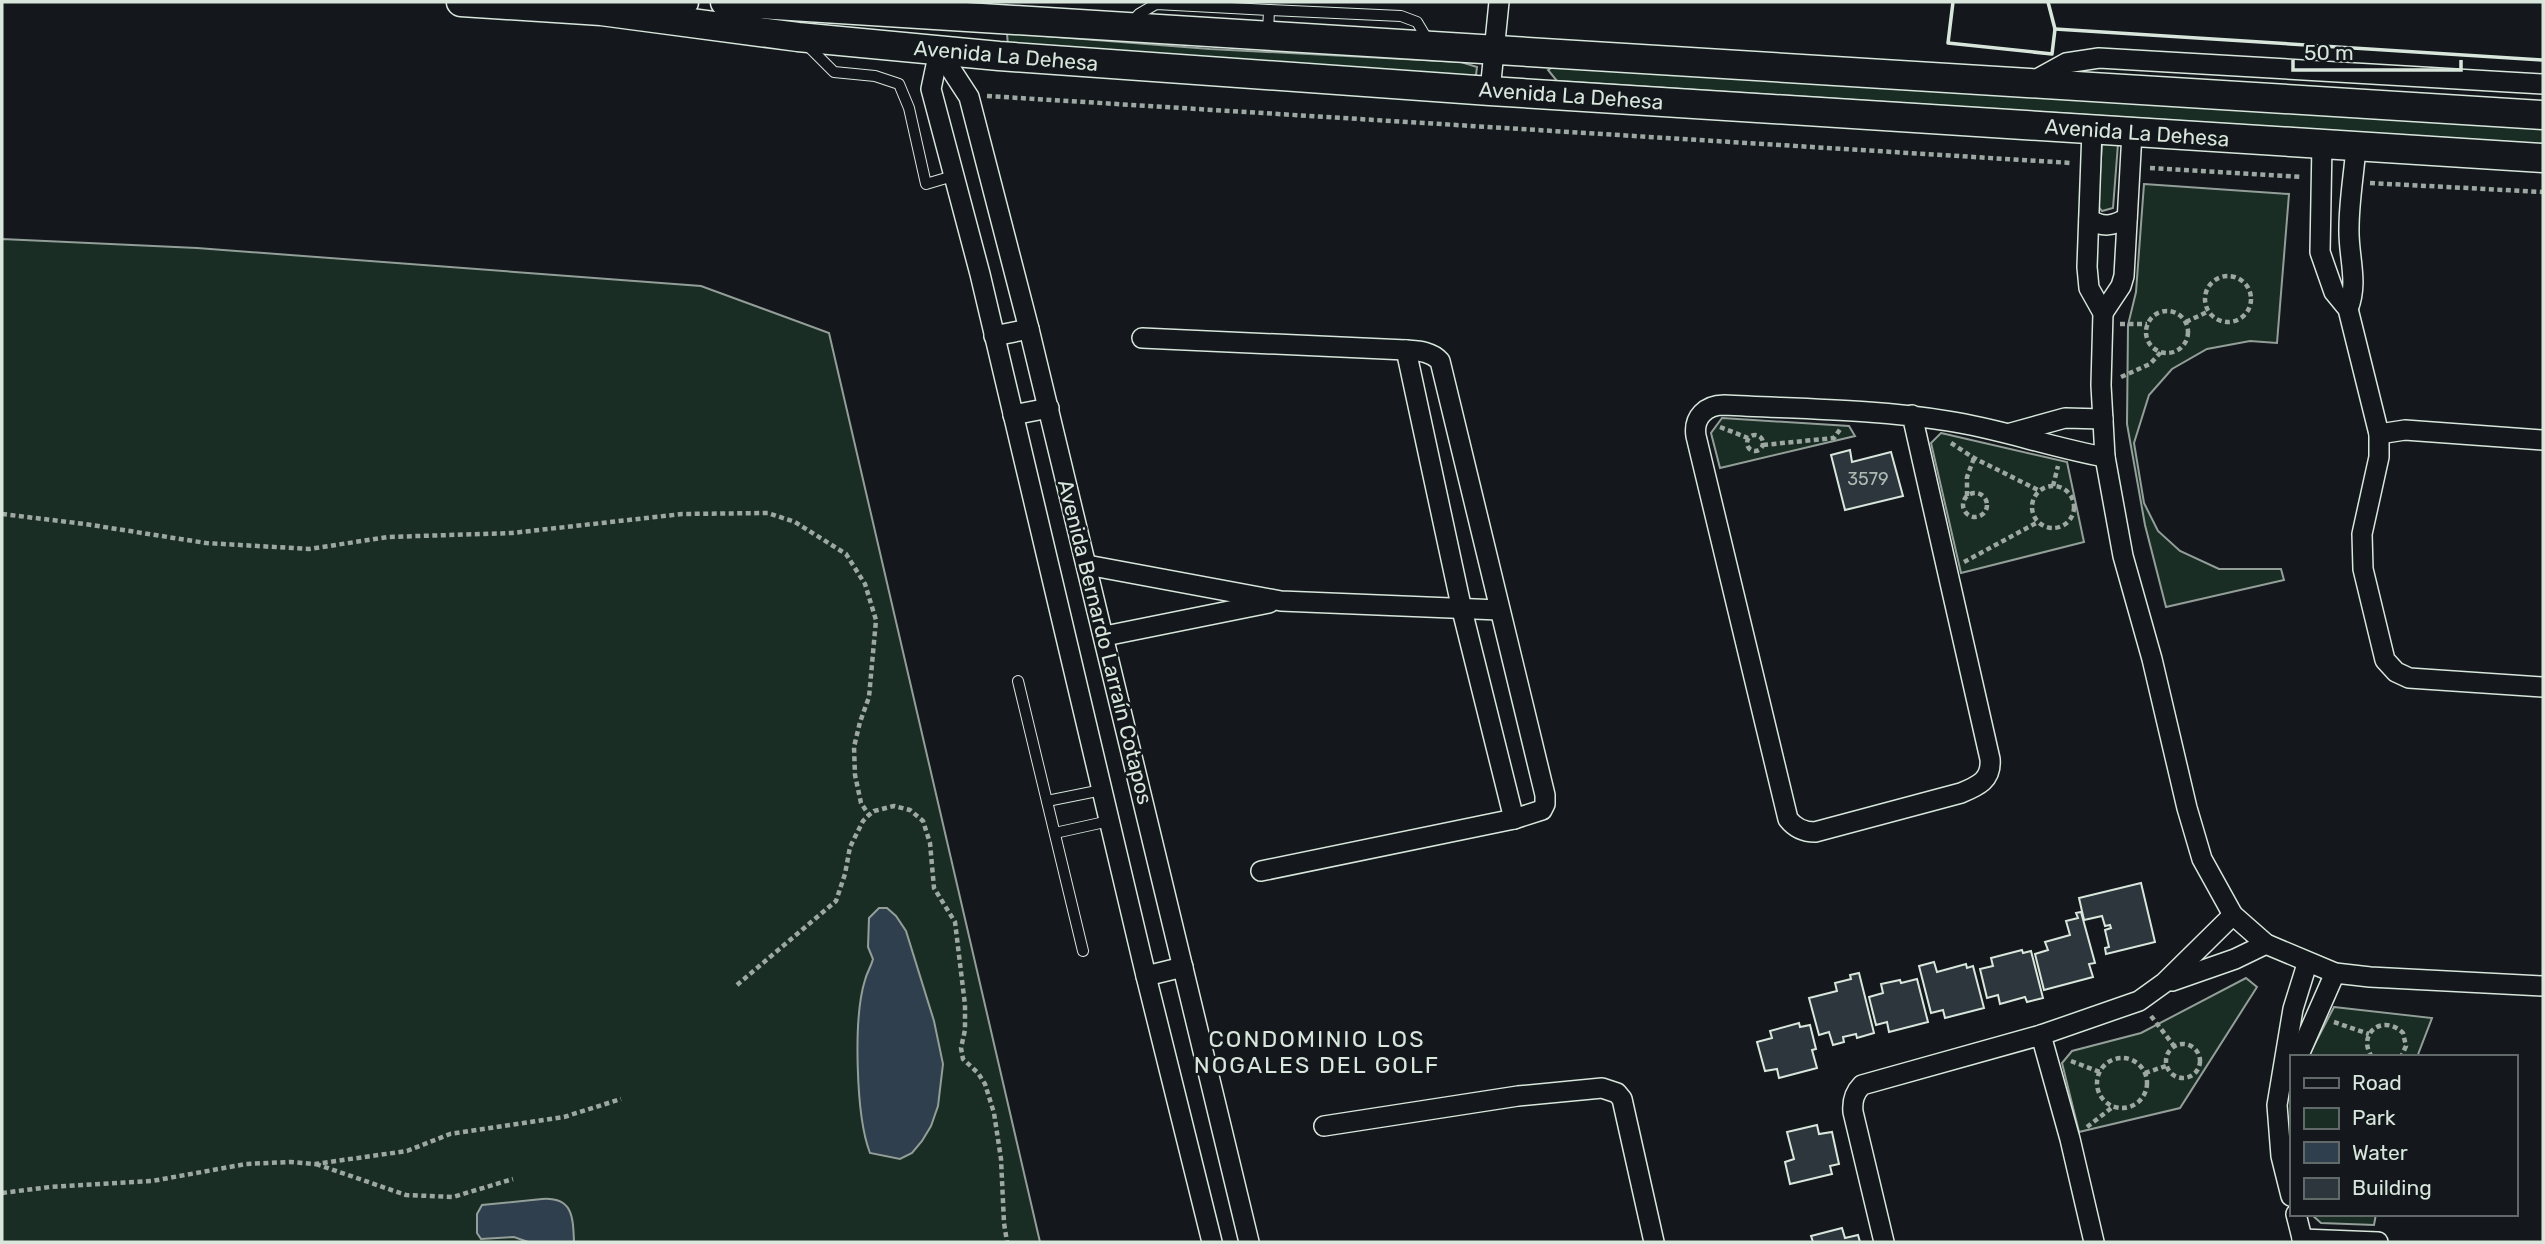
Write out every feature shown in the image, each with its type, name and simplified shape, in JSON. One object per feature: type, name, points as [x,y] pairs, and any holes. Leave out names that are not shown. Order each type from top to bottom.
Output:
[{"type":"street","name":"Avenida La Dehesa","points":[[461,2],[601,11],[798,37],[939,51],[1489,91],[2543,158]]},
{"type":"street","name":"Avenida La Dehesa","points":[[601,11],[684,2]]},
{"type":"street","name":"Avenida La Dehesa","points":[[725,2],[937,8],[1126,27],[1269,23],[1431,46],[2543,115]]},
{"type":"street","points":[[1489,91],[1499,2]]},
{"type":"street","name":"Avenida Bernardo Larraín Cotapos","points":[[937,8],[939,51],[931,89],[980,274],[1146,976],[1212,1242]]},
{"type":"street","name":"Avenida Bernardo Larraín Cotapos","points":[[939,51],[969,97],[1105,636],[1249,1242]]},
{"type":"street","points":[[2030,83],[2066,63],[2099,58],[2543,84]]},
{"type":"street","points":[[2092,130],[2088,283],[2103,313],[2101,384],[2105,457],[2123,556],[2202,859],[2233,915],[2266,944],[2308,964],[2335,973],[2370,977],[2543,986]]},
{"type":"street","points":[[2103,313],[2123,282],[2132,133]]},
{"type":"street","points":[[2322,144],[2320,252],[2334,292],[2348,309],[2379,434],[2379,457],[2365,519],[2362,550],[2366,587],[2385,660],[2396,672],[2409,678],[2543,687]]},
{"type":"street","points":[[2348,309],[2354,285],[2348,227],[2356,147]]},
{"type":"street","points":[[2089,219],[2098,225],[2107,226],[2127,218]]},
{"type":"street","points":[[2320,225],[2333,230],[2348,227]]},
{"type":"street","points":[[994,336],[1029,329]]},
{"type":"street","points":[[1142,338],[1406,350],[1432,354],[1440,361],[1546,800],[1542,810],[1514,819],[1261,871]]},
{"type":"street","points":[[1406,350],[1462,610],[1514,819]]},
{"type":"street","points":[[1912,415],[1990,759],[1989,774],[1981,785],[1961,793],[1815,832],[1800,829],[1788,819],[1695,430],[1702,413],[1716,405],[1912,415],[2010,433],[2071,452],[2105,457]]},
{"type":"street","points":[[1013,415],[1049,408]]},
{"type":"street","points":[[2010,433],[2064,418],[2103,419]]},
{"type":"street","points":[[2379,434],[2405,430],[2543,440]]},
{"type":"street","points":[[1087,565],[1281,601],[1499,610]]},
{"type":"street","points":[[1105,636],[1281,601]]},
{"type":"street","points":[[1884,1242],[1853,1112],[1856,1091],[1862,1085],[2041,1035],[2139,1001],[2164,983],[2233,915]]},
{"type":"street","points":[[2164,983],[2235,959],[2266,944]]},
{"type":"street","points":[[2290,1192],[2281,1156],[2277,1105],[2293,1009],[2308,964]]},
{"type":"street","points":[[1146,976],[1183,967]]},
{"type":"street","points":[[2299,1055],[2335,973]]},
{"type":"street","points":[[2041,1035],[2070,1139],[2094,1242]]},
{"type":"street","points":[[2277,1105],[2290,1074]]},
{"type":"street","points":[[1324,1126],[1518,1096],[1602,1088],[1610,1090],[1622,1099],[1654,1242]]},
{"type":"street","points":[[2296,1216],[2302,1241],[2378,1242]]},
{"type":"lane","points":[[1126,27],[1139,14],[1156,4],[1237,5],[1269,23]]},
{"type":"lane","points":[[798,37],[834,72],[875,76],[899,84],[909,108],[926,184],[953,176]]},
{"type":"lane","points":[[1018,681],[1083,951]]},
{"type":"lane","points":[[1047,801],[1102,790]]},
{"type":"lane","points":[[1055,833],[1109,821]]},
{"type":"path","points":[[995,95],[2091,164]]},
{"type":"path","points":[[2130,167],[2321,179]]},
{"type":"path","points":[[2353,182],[2543,192]]},
{"type":"path","points":[[2224,276],[2238,278],[2249,289],[2251,304],[2243,317],[2228,322],[2221,321],[2209,312],[2206,297],[2211,284],[2217,279],[2224,276]]},
{"type":"path","points":[[2163,311],[2176,313],[2186,322],[2188,329],[2185,343],[2175,352],[2161,352],[2150,344],[2147,338],[2146,331],[2151,318],[2163,311]]},
{"type":"path","points":[[2186,322],[2209,312]]},
{"type":"path","points":[[2101,384],[2150,364],[2161,352]]},
{"type":"path","points":[[1763,445],[1834,438],[1840,431],[1845,412]]},
{"type":"path","points":[[1912,415],[1974,458],[2040,491]]},
{"type":"path","points":[[1967,496],[1974,493],[1984,498],[1986,505],[1982,514],[1974,517],[1966,514],[1963,503],[1967,496],[1967,478],[1974,458]]},
{"type":"path","points":[[2053,486],[2066,490],[2074,502],[2069,522],[2057,528],[2050,528],[2038,522],[2032,509],[2035,496],[2053,486]]},
{"type":"path","points":[[2,514],[74,522],[206,543],[309,549],[388,537],[512,533],[682,514],[768,513],[795,522],[846,554],[865,584],[876,620],[869,697],[854,747],[857,785],[861,803],[869,815]]},
{"type":"path","points":[[1948,571],[2038,522]]},
{"type":"path","points":[[737,985],[836,901],[850,847],[869,815],[894,806],[911,810],[923,821],[930,843],[934,888],[955,922],[957,932],[965,1005],[965,1030],[961,1048],[963,1059],[985,1084],[995,1113],[1007,1242]]},
{"type":"path","points":[[2139,1001],[2174,1046]]},
{"type":"path","points":[[2316,1017],[2369,1034]]},
{"type":"path","points":[[2371,1055],[2367,1046],[2369,1034],[2379,1026],[2392,1025],[2398,1028],[2405,1039],[2406,1046],[2402,1055]]},
{"type":"path","points":[[2191,1045],[2199,1054],[2200,1065],[2194,1075],[2183,1079],[2173,1075],[2166,1066],[2167,1054],[2174,1046],[2191,1045]]},
{"type":"path","points":[[2127,1058],[2141,1066],[2145,1073],[2146,1089],[2137,1103],[2122,1108],[2114,1106],[2101,1096],[2098,1088],[2100,1072],[2112,1060],[2127,1058]]},
{"type":"path","points":[[2145,1073],[2166,1066]]},
{"type":"path","points":[[2,1194],[50,1186],[152,1181],[246,1164],[315,1164],[407,1151],[450,1134],[564,1117],[621,1099]]},
{"type":"path","points":[[2070,1139],[2114,1106]]},
{"type":"path","points":[[315,1164],[406,1195],[453,1197],[513,1179]]},
{"type":"green space","points":[[1007,33],[1210,49],[1461,62],[1477,67],[1476,75],[1463,79],[1008,46]]},
{"type":"green space","points":[[1560,63],[2543,127],[2543,144],[1557,81],[1548,70]]},
{"type":"green space","points":[[2102,143],[2118,144],[2113,208],[2102,211],[2098,206]]},
{"type":"green space","points":[[2144,184],[2289,194],[2277,343],[2250,341],[2207,349],[2172,369],[2149,395],[2134,443],[2144,503],[2158,531],[2180,551],[2219,569],[2281,569],[2284,580],[2166,607],[2145,525],[2127,424],[2128,325],[2136,292]]},
{"type":"green space","points":[[2,239],[197,248],[701,286],[829,333],[1040,1242],[2,1242]]},
{"type":"green space","points":[[1722,418],[1849,426],[1855,436],[1720,468],[1711,433]]},
{"type":"green space","points":[[1941,433],[2067,462],[2084,542],[1961,573],[1931,443]]},
{"type":"green space","points":[[2246,978],[2257,987],[2180,1108],[2079,1132],[2062,1063],[2072,1051],[2141,1033]]},
{"type":"green space","points":[[2334,1007],[2432,1018],[2418,1055],[2309,1055]]},
{"type":"green space","points":[[2313,1216],[2376,1216],[2374,1225],[2321,1223]]},
{"type":"water","points":[[879,908],[887,908],[906,931],[934,1021],[943,1064],[938,1106],[931,1126],[912,1153],[900,1159],[870,1153],[859,1092],[861,997],[873,959],[868,947],[869,918]]},
{"type":"water","points":[[542,1199],[560,1201],[569,1210],[574,1242],[528,1242],[514,1237],[481,1239],[477,1233],[477,1214],[482,1205]]},
{"type":"building","points":[[1850,450],[1852,462],[1891,452],[1903,496],[1845,510],[1831,455]]},
{"type":"building","points":[[2141,883],[2155,942],[2106,954],[2105,948],[2109,947],[2105,930],[2111,928],[2110,925],[2105,926],[2102,916],[2084,920],[2079,898]]},
{"type":"building","points":[[2081,912],[2095,963],[2089,964],[2093,977],[2044,990],[2035,954],[2048,950],[2045,942],[2070,935],[2066,921],[2078,918],[2076,913]]},
{"type":"building","points":[[2022,950],[2023,953],[2031,951],[2043,998],[2027,1002],[2025,997],[2000,1004],[1998,995],[1987,998],[1980,969],[1993,966],[1991,958]]},
{"type":"building","points":[[1934,962],[1937,972],[1966,964],[1967,968],[1973,966],[1984,1008],[1945,1018],[1943,1010],[1931,1013],[1919,966]]},
{"type":"building","points":[[1859,973],[1874,1033],[1857,1038],[1856,1034],[1843,1037],[1844,1042],[1833,1045],[1829,1032],[1819,1035],[1809,998],[1837,991],[1835,983],[1851,979],[1850,975]]},
{"type":"building","points":[[1917,979],[1928,1022],[1889,1032],[1887,1022],[1876,1025],[1869,997],[1883,993],[1881,984]]},
{"type":"building","points":[[1799,1023],[1800,1027],[1810,1025],[1817,1068],[1779,1078],[1777,1069],[1765,1071],[1757,1042],[1772,1038],[1770,1031]]},
{"type":"building","points":[[1817,1125],[1819,1134],[1832,1132],[1839,1164],[1830,1166],[1832,1174],[1790,1184],[1785,1162],[1794,1159],[1787,1132]]},
{"type":"building","points":[[1842,1228],[1845,1238],[1858,1235],[1860,1242],[1813,1242],[1811,1236]]},
{"type":"wall","points":[[1953,2],[1948,43],[2052,54],[2055,29],[2048,2]]},
{"type":"wall","points":[[2055,29],[2543,60]]},
{"type":"district","name":"CONDOMINIO LOS NOGALES DEL GOLF","points":[[1317,1052]]}]
